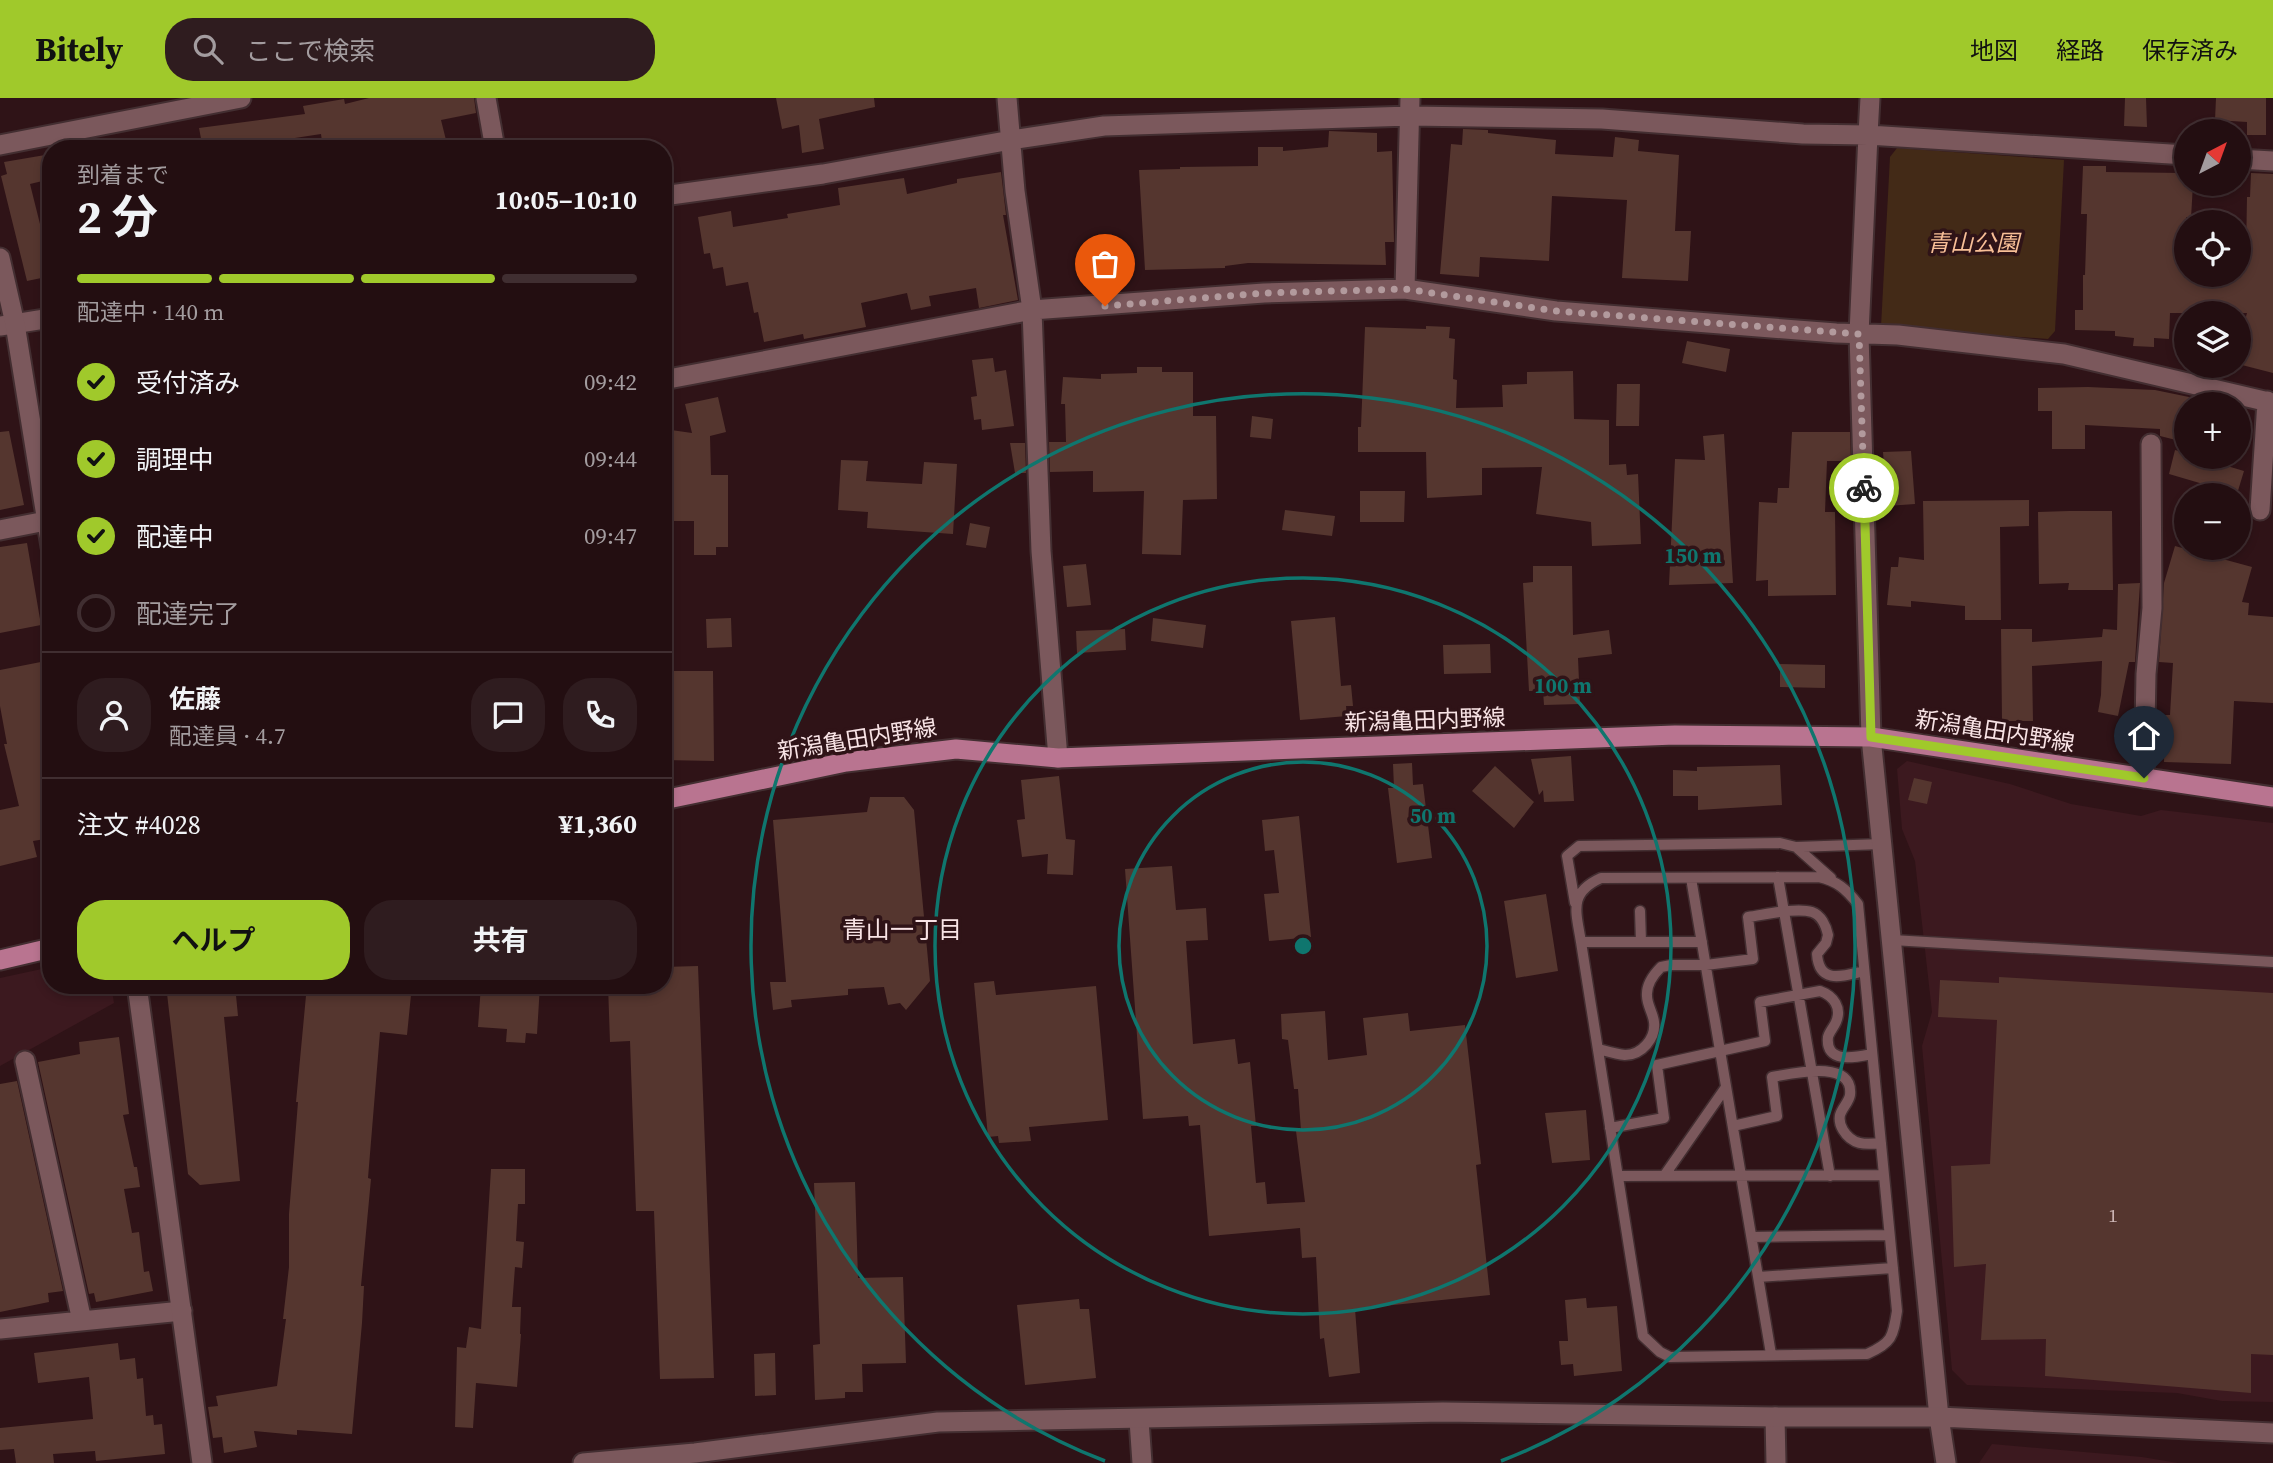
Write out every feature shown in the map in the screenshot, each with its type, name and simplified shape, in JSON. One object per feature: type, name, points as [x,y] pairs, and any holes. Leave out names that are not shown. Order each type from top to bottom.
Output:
[{"type":"main road","name":"新潟亀田内野線","points":[[672,798],[846,762],[956,749],[1058,758],[1675,735],[1871,737],[2273,797]]},
{"type":"main road","points":[[0,960],[42,950]]},
{"type":"street","points":[[0,145],[241,98]]},
{"type":"street","points":[[486,98],[493,140]]},
{"type":"street","points":[[1007,98],[1015,191],[1032,310],[1041,551],[1058,758]]},
{"type":"street","points":[[1870,98],[1859,334],[1871,737],[1939,1417],[1946,1463]]},
{"type":"street","points":[[1405,289],[1410,107]]},
{"type":"street","points":[[672,195],[823,174],[1104,126],[1410,107],[1802,134],[1868,135],[2174,154]]},
{"type":"street","points":[[2251,160],[2273,161]]},
{"type":"street","points":[[0,258],[8,325],[42,491]]},
{"type":"street","points":[[672,378],[1032,310],[1264,293],[1405,289],[1556,311],[1898,335],[2064,354],[2270,402],[2260,510]]},
{"type":"street","points":[[8,325],[42,319]]},
{"type":"street","points":[[2144,778],[2146,674],[2152,608],[2151,444]]},
{"type":"street","points":[[0,530],[42,521]]},
{"type":"street","points":[[138,994],[202,1463]]},
{"type":"street","points":[[25,1061],[82,1321]]},
{"type":"street","points":[[0,1329],[182,1311]]},
{"type":"street","points":[[583,1463],[696,1458],[938,1422],[1444,1412],[1775,1418],[1939,1417],[2273,1433]]},
{"type":"street","points":[[1775,1418],[1776,1463]]},
{"type":"street","points":[[1139,1420],[1142,1463]]},
{"type":"lane","points":[[1796,847],[1848,891],[1858,904],[1897,1311],[1893,1336],[1883,1347],[1867,1354],[1670,1357],[1660,1352],[1643,1336],[1567,856],[1579,846],[1780,843],[1796,847],[1882,844]]},
{"type":"lane","points":[[1778,877],[1830,1176]]},
{"type":"lane","points":[[1576,909],[1577,896],[1587,884],[1601,878],[1819,877],[1834,881]]},
{"type":"lane","points":[[1691,878],[1772,1354]]},
{"type":"lane","points":[[1640,911],[1641,942]]},
{"type":"lane","points":[[1598,1049],[1625,1055],[1636,1053],[1647,1045],[1654,1034],[1654,1020],[1647,996],[1648,983],[1661,967],[1753,959],[1748,917],[1784,912],[1812,912],[1821,918],[1828,935],[1826,943],[1817,954],[1821,970],[1836,977],[1864,971]]},
{"type":"lane","points":[[1892,940],[2273,962]]},
{"type":"lane","points":[[1581,942],[1702,942]]},
{"type":"lane","points":[[1610,1128],[1664,1118],[1657,1065],[1765,1041],[1759,1002],[1821,991],[1829,994],[1839,1013],[1828,1038],[1832,1051],[1847,1059],[1872,1054]]},
{"type":"lane","points":[[1733,1126],[1777,1116],[1772,1077],[1812,1070],[1837,1073],[1845,1079],[1850,1095],[1839,1116],[1840,1125],[1846,1135],[1855,1143],[1881,1143]]},
{"type":"lane","points":[[1664,1176],[1726,1087]]},
{"type":"lane","points":[[1618,1176],[1884,1175]]},
{"type":"lane","points":[[1752,1237],[1889,1235]]},
{"type":"lane","points":[[1758,1277],[1892,1268]]},
{"type":"shaded area","points":[[1907,761],[2010,784],[2071,804],[2141,816],[2161,810],[2273,823],[2273,1402],[2222,1401],[2177,1393],[1967,1385],[1952,1370],[1922,1046],[1932,1012],[1915,861],[1902,829],[1897,769]]},
{"type":"shaded area","points":[[42,969],[42,994],[112,994],[114,1003],[0,1066],[0,978]]},
{"type":"shaded area","points":[[1992,1444],[2142,1457],[2178,1463],[1979,1463]]},
{"type":"green space","name":"青山公園","points":[[1897,148],[2064,160],[2055,331],[2048,339],[1881,327],[1890,157]]},
{"type":"building","points":[[369,98],[474,98],[476,113],[441,120],[446,140],[322,140],[321,134],[282,140],[201,140],[199,128],[305,114],[303,106],[344,99],[345,104]]},
{"type":"building","points":[[776,98],[874,98],[875,107],[819,119],[824,149],[802,153],[799,125],[782,129]]},
{"type":"building","points":[[2125,98],[2146,98],[2147,127],[2124,126]]},
{"type":"building","points":[[2216,98],[2266,98],[2266,135],[2251,135],[2251,119],[2215,119]]},
{"type":"building","points":[[1463,129],[1556,140],[1555,154],[1613,157],[1615,137],[1639,140],[1638,151],[1679,155],[1675,231],[1691,231],[1688,281],[1622,278],[1627,200],[1552,196],[1549,261],[1480,257],[1479,277],[1440,274],[1451,144],[1462,145]]},
{"type":"building","points":[[1329,131],[1377,133],[1377,152],[1392,151],[1394,242],[1385,242],[1386,265],[1248,263],[1225,268],[1145,270],[1139,170],[1258,166],[1258,147],[1283,147],[1283,151],[1328,147]]},
{"type":"building","points":[[42,156],[42,181],[30,184],[42,232],[42,278],[27,281],[1,176],[7,174],[4,162]]},
{"type":"building","points":[[2083,166],[2106,166],[2106,172],[2174,173],[2174,196],[2192,196],[2191,210],[2174,210],[2174,287],[2251,287],[2251,210],[2247,210],[2247,197],[2251,196],[2251,173],[2273,174],[2273,373],[2251,367],[2251,301],[2174,301],[2174,313],[2170,313],[2169,339],[2154,338],[2154,347],[2133,346],[2134,338],[2115,336],[2115,331],[2075,330],[2075,310],[2083,310],[2085,275],[2087,214],[2081,214]]},
{"type":"building","points":[[1001,172],[1006,215],[1003,215],[1018,300],[979,308],[976,288],[929,296],[931,306],[911,310],[907,293],[861,303],[866,327],[804,339],[803,334],[764,342],[758,312],[754,313],[748,282],[726,286],[723,267],[713,269],[710,253],[704,254],[698,217],[731,211],[733,227],[788,218],[787,214],[840,205],[838,188],[904,178],[907,194],[957,183],[957,179]]},
{"type":"building","points":[[1426,326],[1450,327],[1449,338],[1455,339],[1453,379],[1457,380],[1456,408],[1503,407],[1502,385],[1527,384],[1527,372],[1573,371],[1574,419],[1609,420],[1609,465],[1626,464],[1627,475],[1638,474],[1641,544],[1592,546],[1591,522],[1536,514],[1542,467],[1482,468],[1482,495],[1427,498],[1426,452],[1358,452],[1365,327],[1426,329]]},
{"type":"building","points":[[1687,341],[1730,349],[1726,372],[1682,363]]},
{"type":"building","points":[[993,358],[995,372],[1006,370],[1014,426],[982,430],[981,419],[974,420],[971,397],[977,396],[972,360]]},
{"type":"building","points":[[1137,367],[1162,367],[1162,372],[1193,372],[1193,416],[1216,416],[1217,499],[1183,500],[1181,555],[1142,554],[1144,491],[1093,492],[1093,471],[1050,472],[1049,442],[1066,442],[1065,404],[1061,404],[1063,377],[1101,379],[1101,374],[1137,373]]},
{"type":"building","points":[[1617,384],[1640,384],[1639,426],[1616,426]]},
{"type":"building","points":[[2088,387],[2155,390],[2174,394],[2174,440],[2160,436],[2160,429],[2085,425],[2085,449],[2052,449],[2052,411],[2038,411],[2038,388]]},
{"type":"building","points":[[718,397],[726,432],[710,436],[711,475],[728,475],[728,547],[716,547],[716,555],[694,555],[694,521],[672,521],[672,430],[692,433],[685,404]]},
{"type":"building","points":[[1252,416],[1273,419],[1271,439],[1250,437]]},
{"type":"building","points":[[9,431],[24,505],[0,510],[0,432]]},
{"type":"building","points":[[1792,432],[1850,432],[1851,461],[1827,461],[1825,512],[1835,512],[1836,595],[1768,596],[1768,580],[1756,581],[1759,502],[1777,503],[1778,488],[1789,488]]},
{"type":"building","points":[[1724,434],[1733,583],[1669,585],[1675,459],[1705,460],[1703,436]]},
{"type":"building","points":[[1010,443],[1025,443],[1026,473],[1015,473]]},
{"type":"building","points":[[1911,451],[1915,504],[1887,506],[1883,452]]},
{"type":"building","points":[[2174,454],[2174,469],[2244,471],[2240,483],[2200,483],[2169,474]]},
{"type":"building","points":[[841,460],[868,461],[866,481],[922,484],[924,462],[957,464],[953,534],[867,528],[868,512],[838,510]]},
{"type":"building","points":[[1360,491],[1405,491],[1404,522],[1360,522]]},
{"type":"building","points":[[2029,500],[2029,526],[2000,527],[2001,620],[1965,620],[1965,606],[1911,601],[1911,607],[1887,605],[1891,567],[1898,567],[1899,557],[1924,560],[1923,501]]},
{"type":"building","points":[[1285,510],[1335,516],[1332,536],[1282,530]]},
{"type":"building","points":[[2112,511],[2113,590],[2068,590],[2069,583],[2039,584],[2038,512]]},
{"type":"building","points":[[970,523],[990,527],[986,548],[966,545]]},
{"type":"building","points":[[27,543],[41,625],[0,633],[0,547]]},
{"type":"building","points":[[2174,549],[2174,560],[2226,560],[2252,567],[2242,602],[2249,603],[2248,615],[2273,617],[2273,703],[2234,701],[2231,764],[2164,762],[2165,715],[2170,715],[2173,663],[2159,662],[2164,583]]},
{"type":"building","points":[[1086,564],[1091,605],[1067,607],[1063,566]]},
{"type":"building","points":[[1533,566],[1572,566],[1573,635],[1609,630],[1612,654],[1578,658],[1580,704],[1544,705],[1543,691],[1529,691],[1523,583],[1533,582]]},
{"type":"building","points":[[2140,583],[2135,662],[2129,662],[2118,716],[2098,712],[2102,661],[2032,666],[2033,721],[2002,721],[2001,629],[2032,629],[2032,642],[2102,637],[2103,629],[2117,630],[2118,584]]},
{"type":"building","points":[[1335,617],[1341,686],[1351,685],[1353,706],[1346,706],[1347,716],[1300,720],[1291,621]]},
{"type":"building","points":[[731,618],[732,647],[707,648],[706,619]]},
{"type":"building","points":[[1153,618],[1206,625],[1203,648],[1151,641]]},
{"type":"building","points":[[1125,629],[1126,650],[1077,653],[1076,631]]},
{"type":"building","points":[[1490,644],[1491,673],[1444,674],[1443,645]]},
{"type":"building","points":[[42,662],[42,840],[33,841],[37,857],[0,866],[0,810],[19,806],[4,744],[7,744],[0,706],[0,670]]},
{"type":"building","points":[[1780,664],[1825,665],[1825,688],[1780,687]]},
{"type":"building","points":[[672,671],[713,671],[714,761],[672,760]]},
{"type":"building","points":[[1571,756],[1574,801],[1544,802],[1543,790],[1539,795],[1531,759]]},
{"type":"building","points":[[1412,763],[1413,785],[1423,784],[1432,858],[1397,863],[1388,788],[1394,788],[1393,764]]},
{"type":"building","points":[[1780,765],[1782,805],[1698,810],[1698,796],[1673,796],[1673,770],[1697,771],[1697,767]]},
{"type":"building","points":[[1495,766],[1534,802],[1514,828],[1472,791]]},
{"type":"building","points":[[1059,776],[1066,839],[1075,840],[1073,875],[1047,874],[1048,854],[1022,857],[1017,820],[1025,819],[1021,780]]},
{"type":"building","points":[[1914,778],[1932,782],[1927,804],[1908,800]]},
{"type":"building","points":[[870,797],[904,797],[914,810],[930,981],[906,1010],[900,1003],[888,1005],[884,987],[848,989],[848,995],[791,1000],[792,1007],[773,1010],[770,982],[786,982],[773,820],[867,812]]},
{"type":"building","points":[[1299,816],[1311,937],[1269,941],[1264,894],[1279,893],[1274,850],[1265,851],[1262,820]]},
{"type":"building","points":[[1172,866],[1176,910],[1206,908],[1208,940],[1186,941],[1193,1044],[1235,1039],[1238,1064],[1250,1062],[1256,1126],[1251,1126],[1256,1183],[1265,1182],[1267,1204],[1305,1202],[1296,1131],[1301,1131],[1298,1089],[1294,1089],[1288,1040],[1282,1039],[1281,1014],[1325,1011],[1328,1060],[1367,1055],[1363,1018],[1408,1013],[1410,1031],[1465,1025],[1481,1164],[1476,1165],[1490,1295],[1355,1309],[1360,1373],[1329,1377],[1324,1338],[1320,1339],[1316,1257],[1302,1258],[1300,1228],[1209,1236],[1200,1125],[1189,1126],[1188,1116],[1143,1119],[1125,869]]},
{"type":"building","points":[[1546,894],[1558,971],[1516,978],[1504,901]]},
{"type":"building","points":[[698,966],[714,1378],[660,1379],[654,1211],[636,1211],[630,1041],[610,1042],[608,994],[672,994],[672,967]]},
{"type":"building","points":[[1999,977],[2273,993],[2273,1355],[2251,1354],[2251,1393],[2045,1376],[2046,1339],[1981,1340],[1986,1264],[1954,1267],[1951,1166],[1990,1164],[1997,1020],[1938,1017],[1940,980],[1999,983]]},
{"type":"building","points":[[994,981],[996,995],[1096,986],[1108,1120],[1029,1127],[1031,1141],[999,1143],[998,1136],[988,1137],[974,983]]},
{"type":"building","points":[[167,994],[236,994],[238,1016],[224,1017],[240,1181],[200,1185],[188,1174]]},
{"type":"building","points":[[306,994],[411,994],[407,1035],[380,1032],[361,1286],[364,1286],[362,1323],[352,1434],[297,1430],[297,1435],[254,1431],[257,1447],[224,1453],[222,1437],[213,1438],[208,1407],[218,1406],[216,1396],[277,1386],[286,1319],[283,1319],[289,1267],[289,1214]]},
{"type":"building","points":[[480,994],[539,994],[537,1034],[526,1033],[525,1043],[506,1042],[507,1029],[478,1027]]},
{"type":"building","points":[[119,1037],[129,1114],[123,1115],[140,1187],[124,1189],[132,1233],[139,1232],[144,1272],[149,1271],[153,1291],[96,1302],[94,1293],[89,1294],[38,1062],[80,1054],[79,1042]]},
{"type":"building","points":[[17,1081],[63,1291],[48,1293],[49,1302],[0,1312],[0,1084]]},
{"type":"building","points":[[1586,1110],[1590,1160],[1552,1163],[1545,1113]]},
{"type":"building","points":[[491,1169],[525,1169],[525,1204],[518,1204],[516,1241],[524,1242],[522,1268],[515,1267],[512,1307],[521,1307],[517,1387],[476,1383],[473,1428],[455,1427],[457,1347],[466,1348],[469,1327],[481,1329]]},
{"type":"building","points":[[855,1182],[858,1278],[903,1277],[906,1363],[862,1364],[863,1392],[845,1392],[845,1398],[815,1400],[813,1345],[820,1344],[814,1183]]},
{"type":"building","points":[[1586,1298],[1587,1308],[1617,1306],[1622,1371],[1574,1376],[1573,1364],[1561,1365],[1559,1341],[1568,1341],[1565,1300]]},
{"type":"building","points":[[1079,1299],[1080,1309],[1089,1309],[1096,1378],[1025,1385],[1017,1305]]},
{"type":"building","points":[[118,1343],[120,1360],[135,1358],[137,1379],[143,1378],[146,1416],[153,1415],[154,1425],[162,1424],[165,1454],[96,1461],[95,1451],[53,1454],[54,1463],[16,1463],[14,1449],[0,1450],[0,1428],[93,1419],[89,1377],[38,1383],[34,1353]]},
{"type":"building","points":[[775,1353],[776,1395],[755,1396],[754,1354]]},
{"type":"way so far","points":[[1105,306],[1264,293],[1376,292],[1405,289],[1556,311],[1859,334],[1864,488]]},
{"type":"district","name":"青山一丁目","points":[[902,929]]},
{"type":"route","points":[[1864,488],[1871,737],[2144,778]]}]
